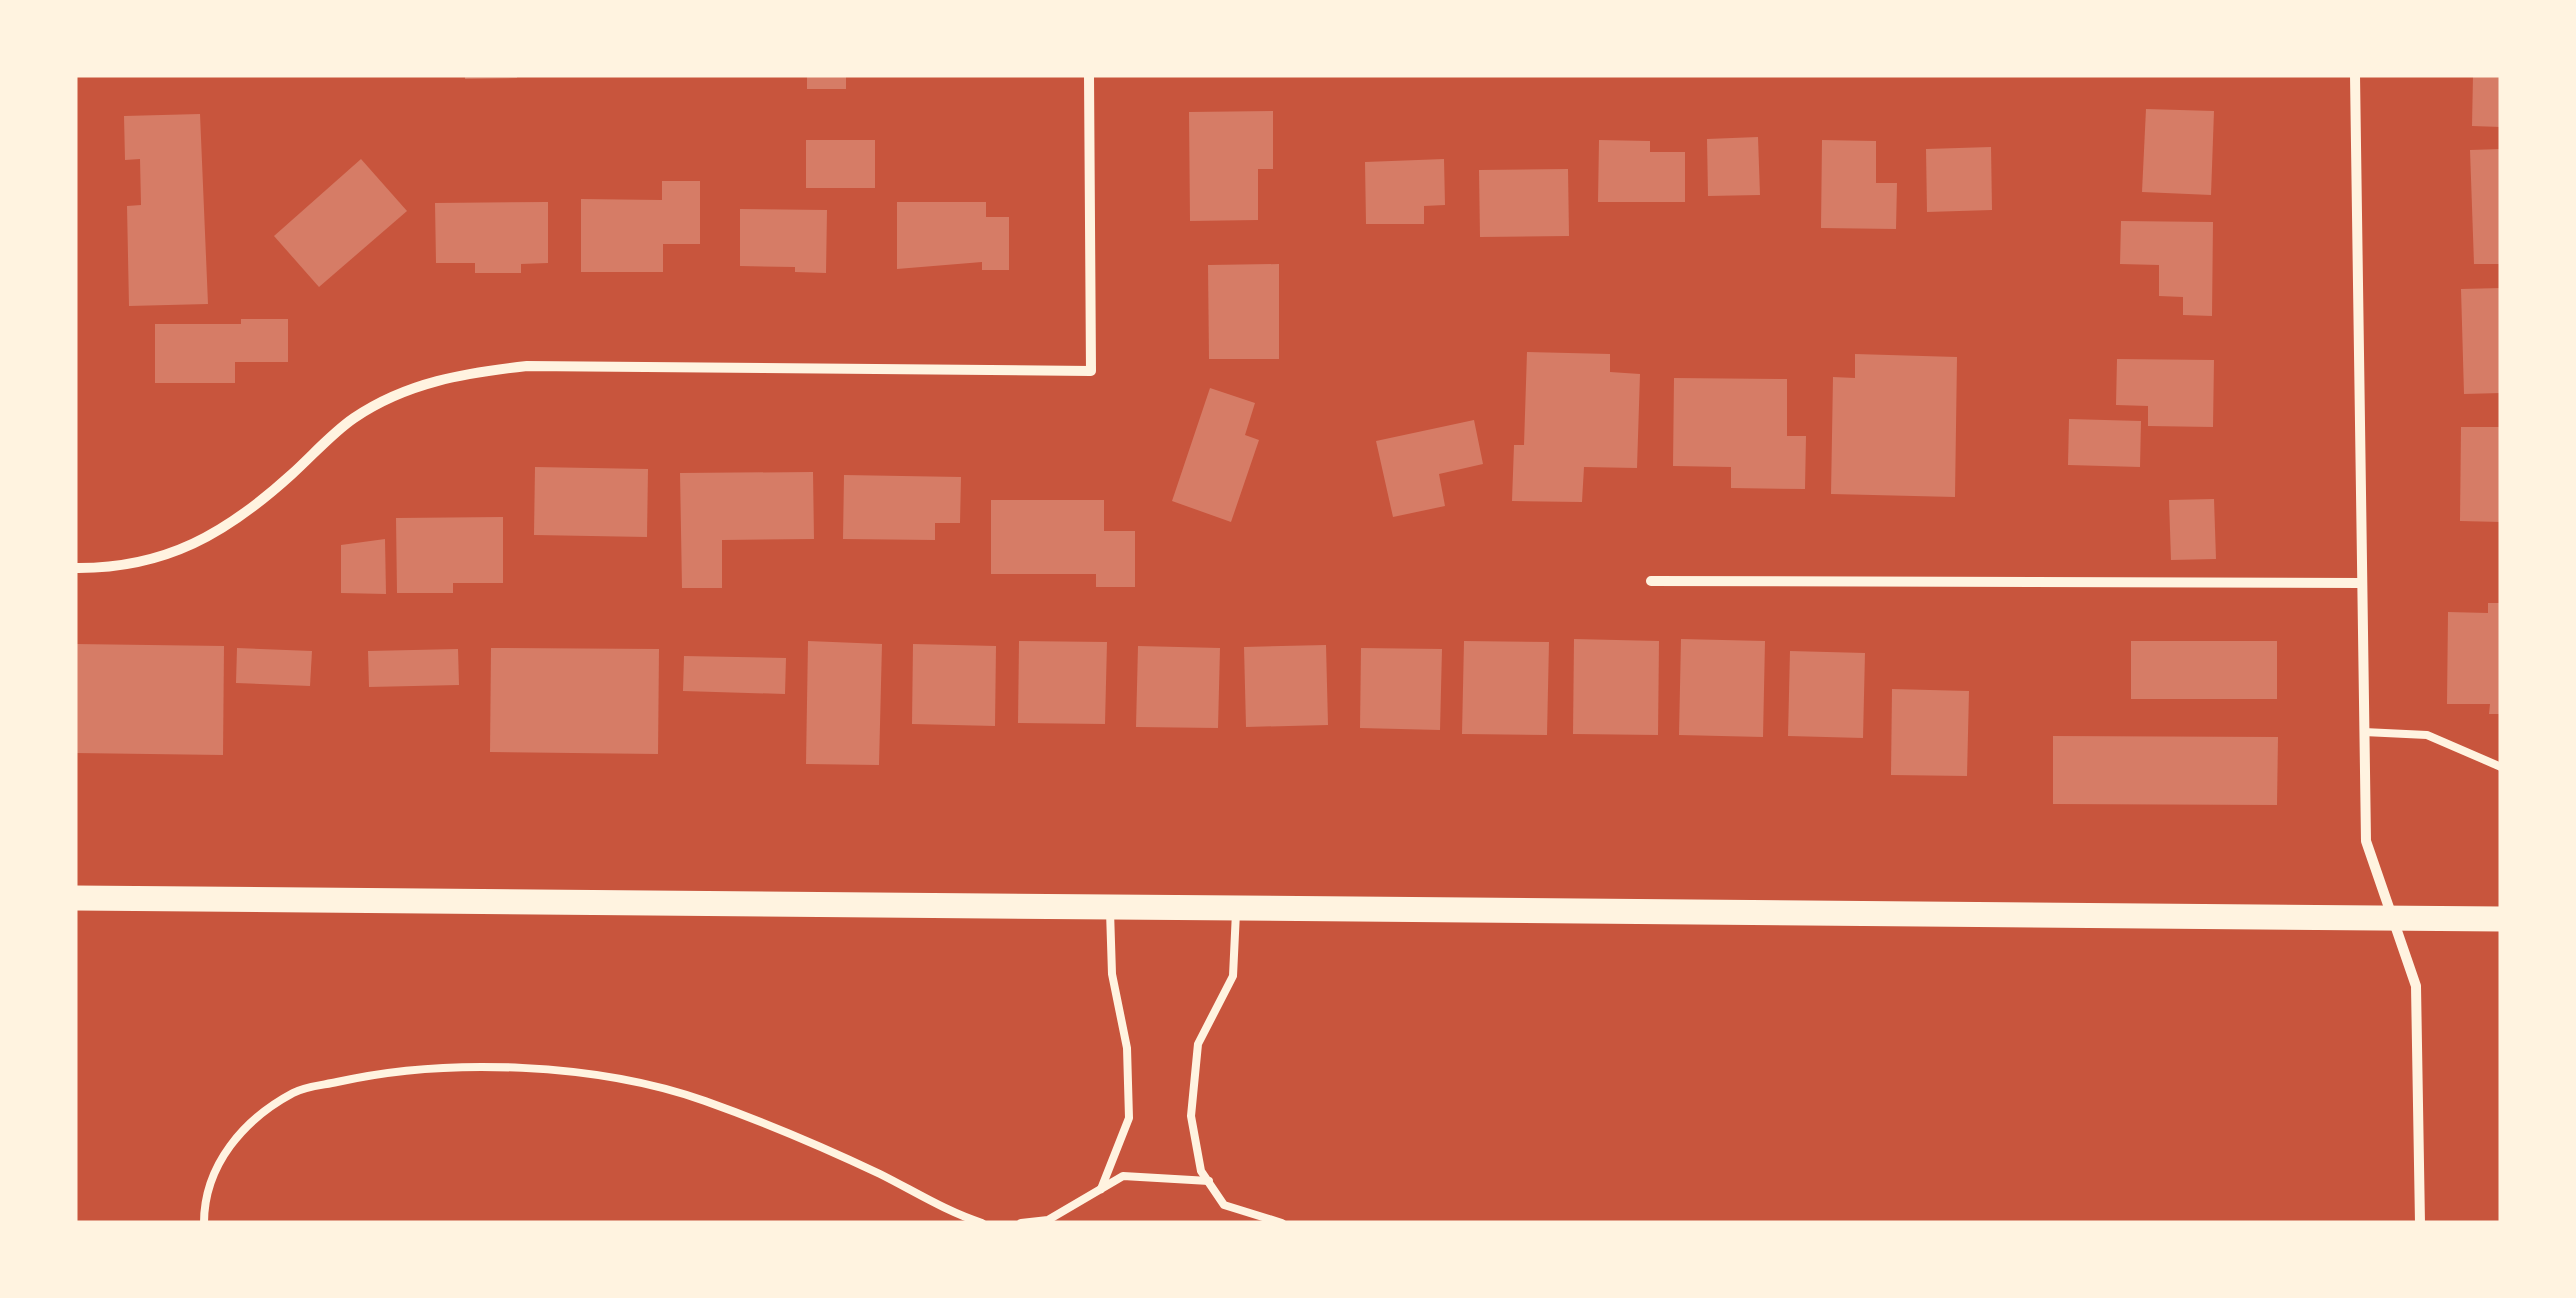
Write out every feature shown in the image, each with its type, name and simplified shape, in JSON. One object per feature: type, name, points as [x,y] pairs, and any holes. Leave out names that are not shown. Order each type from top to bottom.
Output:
[{"type":"main road","points":[[75,898],[1236,911],[2501,918]]},
{"type":"street","points":[[75,568],[170,556],[226,529],[352,419],[408,388],[462,374],[527,366],[1091,371],[1089,75]]},
{"type":"street","points":[[2355,75],[2366,841],[2416,986],[2420,1223]]},
{"type":"street","points":[[1651,581],[2362,584]]},
{"type":"lane","points":[[2364,732],[2428,736],[2501,768]]},
{"type":"lane","points":[[1101,1189],[1129,1118],[1128,1048],[1112,974],[1110,909]]},
{"type":"lane","points":[[1236,911],[1233,976],[1198,1044],[1191,1116],[1201,1171],[1224,1205],[1282,1223]]},
{"type":"lane","points":[[204,1223],[204,1200],[233,1137],[295,1092],[390,1070],[484,1068],[643,1084],[702,1100],[806,1141],[950,1212],[982,1223]]},
{"type":"lane","points":[[1021,1223],[1048,1220],[1123,1176],[1209,1181]]},
{"type":"building","points":[[465,75],[517,75],[517,78],[465,79]]},
{"type":"building","points":[[807,75],[846,75],[846,89],[807,89]]},
{"type":"building","points":[[2473,76],[2501,76],[2501,127],[2472,126]]},
{"type":"building","points":[[2146,109],[2214,111],[2211,195],[2142,192]]},
{"type":"building","points":[[1273,111],[1273,169],[1258,169],[1258,220],[1190,221],[1189,112]]},
{"type":"building","points":[[200,114],[208,304],[129,306],[127,206],[141,205],[140,159],[125,160],[124,116]]},
{"type":"building","points":[[1758,137],[1760,195],[1708,196],[1707,139]]},
{"type":"building","points":[[806,140],[875,140],[875,188],[806,188]]},
{"type":"building","points":[[1599,140],[1650,141],[1650,152],[1685,152],[1685,202],[1598,202]]},
{"type":"building","points":[[1822,140],[1876,141],[1876,183],[1897,183],[1896,229],[1821,228]]},
{"type":"building","points":[[1991,147],[1992,210],[1927,212],[1926,149]]},
{"type":"building","points":[[2501,149],[2501,264],[2474,264],[2470,150]]},
{"type":"building","points":[[361,159],[407,211],[319,287],[274,236]]},
{"type":"building","points":[[1444,159],[1445,205],[1424,206],[1424,224],[1366,224],[1365,162]]},
{"type":"building","points":[[1568,169],[1569,236],[1480,237],[1479,170]]},
{"type":"building","points":[[662,181],[700,181],[700,244],[663,244],[663,272],[581,272],[581,199],[662,200]]},
{"type":"building","points":[[548,202],[548,263],[521,264],[521,273],[475,273],[475,263],[436,263],[435,203]]},
{"type":"building","points":[[897,202],[986,202],[986,217],[1009,217],[1009,270],[982,270],[982,262],[897,269]]},
{"type":"building","points":[[740,209],[827,210],[826,273],[795,272],[795,267],[740,266]]},
{"type":"building","points":[[2121,221],[2213,222],[2212,316],[2183,315],[2183,297],[2159,296],[2159,265],[2120,264]]},
{"type":"building","points":[[1279,264],[1279,359],[1209,359],[1208,265]]},
{"type":"building","points":[[2501,288],[2501,393],[2464,394],[2461,289]]},
{"type":"building","points":[[241,319],[288,319],[288,362],[235,362],[235,383],[155,383],[155,324],[241,324]]},
{"type":"building","points":[[1527,352],[1610,354],[1610,372],[1640,374],[1637,468],[1584,467],[1582,502],[1512,501],[1514,445],[1524,445]]},
{"type":"building","points":[[1855,354],[1957,357],[1955,497],[1831,494],[1833,377],[1855,378]]},
{"type":"building","points":[[2117,359],[2214,360],[2213,427],[2148,426],[2148,406],[2116,405]]},
{"type":"building","points":[[1674,378],[1787,379],[1787,436],[1806,436],[1805,489],[1731,488],[1731,467],[1673,466]]},
{"type":"building","points":[[1210,388],[1255,403],[1245,435],[1259,440],[1231,522],[1172,501]]},
{"type":"building","points":[[2069,419],[2141,421],[2140,467],[2068,465]]},
{"type":"building","points":[[1474,420],[1483,464],[1439,474],[1445,506],[1393,517],[1376,441]]},
{"type":"building","points":[[2461,427],[2501,427],[2501,522],[2460,521]]},
{"type":"building","points":[[535,467],[648,469],[647,537],[534,535]]},
{"type":"building","points":[[813,472],[814,539],[722,540],[722,588],[682,588],[680,473]]},
{"type":"building","points":[[844,475],[961,477],[960,523],[935,523],[935,540],[843,539]]},
{"type":"building","points":[[2214,499],[2216,559],[2171,560],[2169,500]]},
{"type":"building","points":[[991,500],[1104,500],[1104,531],[1135,531],[1135,587],[1096,587],[1096,574],[991,574]]},
{"type":"building","points":[[503,517],[503,583],[453,583],[453,593],[397,593],[396,518]]},
{"type":"building","points":[[385,539],[386,594],[341,593],[341,545]]},
{"type":"building","points":[[2488,603],[2501,603],[2501,714],[2489,714],[2490,704],[2447,704],[2448,612],[2488,613]]},
{"type":"building","points":[[1574,639],[1659,641],[1658,735],[1573,734]]},
{"type":"building","points":[[1681,639],[1765,641],[1763,737],[1679,735]]},
{"type":"building","points":[[808,641],[882,644],[879,765],[806,764]]},
{"type":"building","points":[[1019,641],[1107,642],[1105,724],[1018,723]]},
{"type":"building","points":[[1464,641],[1549,642],[1547,735],[1462,734]]},
{"type":"building","points":[[2131,641],[2277,641],[2277,699],[2131,699]]},
{"type":"building","points":[[75,644],[224,646],[223,755],[75,753]]},
{"type":"building","points":[[913,644],[996,646],[995,726],[912,724]]},
{"type":"building","points":[[1326,645],[1328,725],[1246,727],[1244,647]]},
{"type":"building","points":[[1138,646],[1220,648],[1218,728],[1136,727]]},
{"type":"building","points":[[237,648],[312,651],[310,686],[236,683]]},
{"type":"building","points":[[491,648],[659,649],[658,754],[490,752]]},
{"type":"building","points":[[1361,648],[1442,649],[1440,730],[1360,728]]},
{"type":"building","points":[[458,649],[459,685],[369,687],[368,651]]},
{"type":"building","points":[[1790,651],[1865,653],[1863,738],[1788,736]]},
{"type":"building","points":[[684,656],[786,658],[785,694],[683,691]]},
{"type":"building","points":[[1892,689],[1969,691],[1967,776],[1891,775]]},
{"type":"building","points":[[2053,736],[2278,737],[2277,805],[2053,804]]}]
